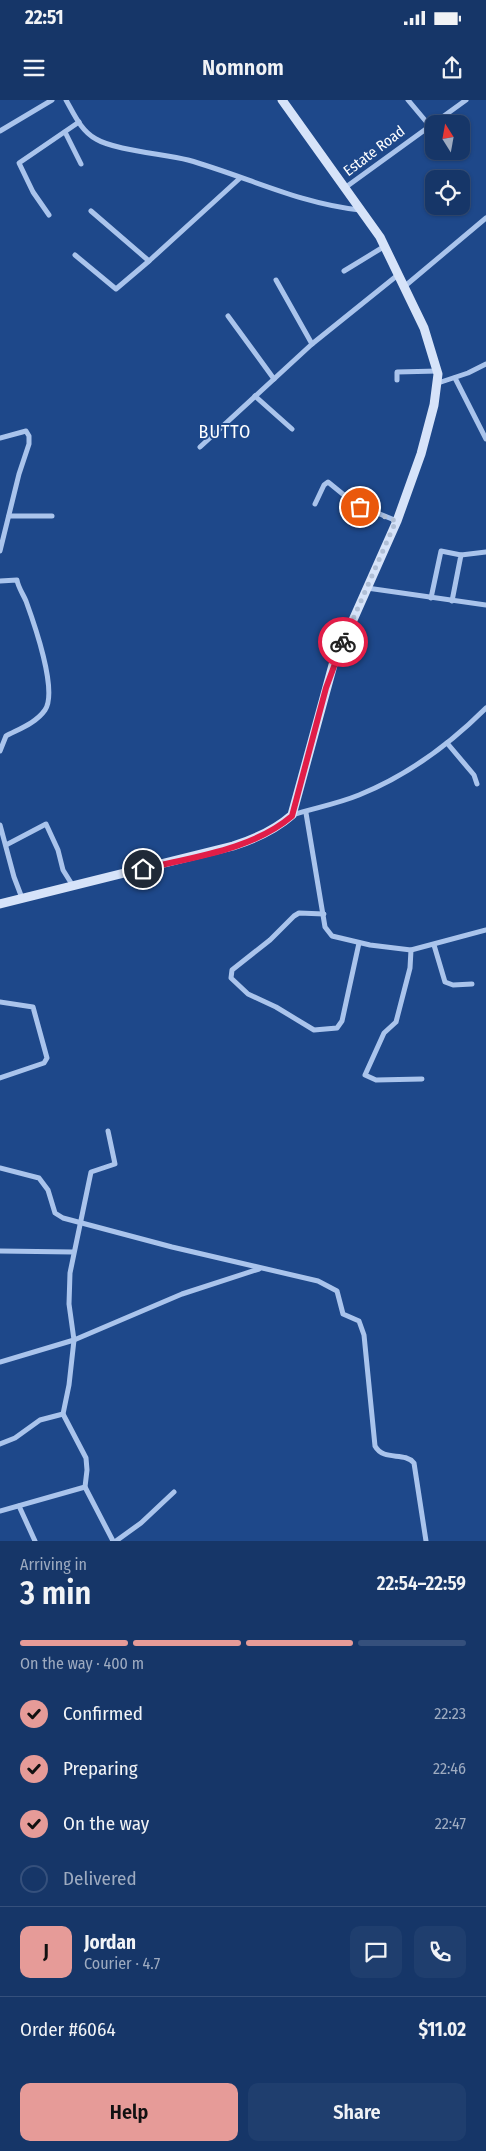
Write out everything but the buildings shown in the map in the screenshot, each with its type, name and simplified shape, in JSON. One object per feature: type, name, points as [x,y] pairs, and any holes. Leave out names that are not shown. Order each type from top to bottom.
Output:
[{"type":"street","points":[[0,131],[52,100]]},
{"type":"street","points":[[66,100],[79,122],[90,135],[102,143],[187,160],[239,179],[335,208],[364,211]]},
{"type":"street","points":[[282,100],[364,211],[385,246],[400,274],[424,328],[438,371],[438,383],[426,438],[396,521],[333,665],[292,816]]},
{"type":"street","points":[[408,100],[425,120]]},
{"type":"street","name":"Estate Road","points":[[444,115],[466,100]]},
{"type":"street","points":[[49,215],[33,192],[19,163],[79,122]]},
{"type":"street","name":"Estate Road","points":[[346,187],[425,128]]},
{"type":"street","points":[[65,132],[81,164]]},
{"type":"street","points":[[75,255],[116,289],[239,179]]},
{"type":"street","points":[[91,211],[149,261]]},
{"type":"street","points":[[404,286],[486,218]]},
{"type":"street","points":[[344,270],[385,246]]},
{"type":"street","points":[[200,447],[312,344],[400,274]]},
{"type":"street","points":[[276,280],[312,344]]},
{"type":"street","points":[[228,316],[274,379]]},
{"type":"street","points":[[438,383],[455,378],[486,364]]},
{"type":"street","points":[[397,380],[398,372],[438,371]]},
{"type":"street","points":[[455,378],[486,439]]},
{"type":"street","points":[[255,396],[292,429]]},
{"type":"street","points":[[0,438],[23,431],[29,436],[29,448],[21,466],[0,551]]},
{"type":"street","points":[[316,504],[324,484],[328,482],[355,504],[396,521]]},
{"type":"street","points":[[9,516],[52,516]]},
{"type":"street","points":[[432,598],[441,551],[461,555],[486,552]]},
{"type":"street","points":[[452,601],[461,555]]},
{"type":"street","points":[[0,581],[16,580],[20,587],[32,620],[50,694],[45,710],[38,718],[6,736],[0,751]]},
{"type":"street","points":[[368,588],[452,601],[486,604]]},
{"type":"street","points":[[0,904],[74,887],[246,842],[281,825],[292,816],[360,795],[400,775],[447,743],[486,708]]},
{"type":"street","points":[[447,743],[474,774],[477,784]]},
{"type":"street","points":[[306,813],[325,927],[332,936],[411,950],[486,930]]},
{"type":"street","points":[[6,845],[46,824],[58,850],[63,870],[74,887]]},
{"type":"street","points":[[0,825],[22,898]]},
{"type":"street","points":[[324,914],[299,913],[294,916],[276,935],[232,970],[231,978],[248,994],[276,1007],[314,1030],[337,1028],[342,1021],[359,942]]},
{"type":"street","points":[[434,945],[445,982],[453,985],[472,984]]},
{"type":"street","points":[[411,950],[410,968],[396,1022],[384,1033],[365,1075],[376,1080],[422,1079]]},
{"type":"street","points":[[0,1002],[33,1006],[47,1058],[44,1063],[0,1078]]},
{"type":"street","points":[[108,1131],[115,1164],[91,1172],[73,1252],[69,1304],[74,1340],[69,1385],[63,1414],[86,1458],[88,1470],[85,1487],[115,1541],[141,1523],[174,1492]]},
{"type":"street","points":[[0,1168],[39,1178],[48,1190],[55,1213],[63,1218],[172,1247],[327,1284],[337,1291],[343,1314],[359,1321],[364,1335],[375,1446],[382,1454],[410,1459],[414,1462],[426,1541]]},
{"type":"street","points":[[0,1251],[73,1252]]},
{"type":"street","points":[[0,1362],[74,1340],[182,1294],[260,1269]]},
{"type":"street","points":[[0,1444],[15,1438],[40,1420],[63,1414]]},
{"type":"street","points":[[0,1511],[85,1487]]},
{"type":"street","points":[[19,1506],[34,1541]]},
{"type":"way so far","points":[[343,642],[396,521],[360,507]]},
{"type":"district","name":"BUTTO","points":[[225,432]]},
{"type":"route","points":[[143,869],[246,842],[281,825],[292,816],[326,688],[343,642]]}]
